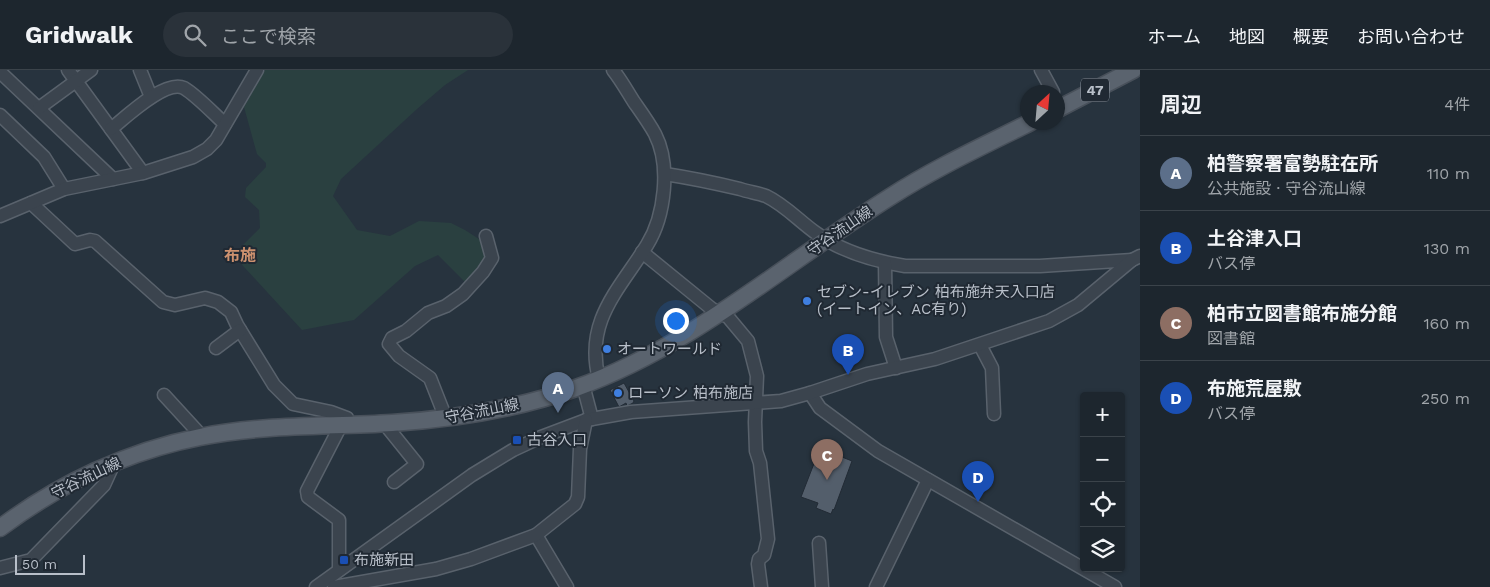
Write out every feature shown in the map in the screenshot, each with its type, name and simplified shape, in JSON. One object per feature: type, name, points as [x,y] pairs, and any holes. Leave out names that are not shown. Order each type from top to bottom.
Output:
[{"type":"main road","name":"47","points":[[1065,102],[1122,72]]},
{"type":"main road","name":"守谷流山線","points":[[0,528],[26,509],[55,492],[114,463],[160,447],[200,437],[263,429],[384,424],[444,419],[491,411],[599,380],[642,360],[720,313],[904,188],[1020,127]]},
{"type":"street","points":[[68,70],[142,173]]},
{"type":"street","points":[[39,108],[91,70]]},
{"type":"street","points":[[140,70],[151,97]]},
{"type":"street","points":[[0,216],[64,189],[142,173],[193,157],[207,149],[216,140],[257,70]]},
{"type":"street","points":[[599,380],[595,363],[597,334],[602,316],[614,293],[651,237],[664,197],[665,174],[656,135],[613,70]]},
{"type":"street","points":[[1041,70],[1049,85]]},
{"type":"street","points":[[1,71],[113,179]]},
{"type":"street","points":[[111,129],[151,97],[168,88],[181,87],[225,124]]},
{"type":"street","points":[[0,115],[44,157],[64,189]]},
{"type":"street","points":[[665,174],[703,180],[766,196],[782,206],[816,234],[853,253],[886,263],[905,266],[1040,266],[1136,258]]},
{"type":"street","points":[[31,203],[76,244],[90,240],[95,241],[164,302],[175,305],[205,298],[218,302],[231,312],[274,385],[293,404],[331,412],[347,418],[307,491],[308,497],[339,520],[340,570]]},
{"type":"street","points":[[444,419],[430,378],[400,356],[389,344],[392,338],[406,332],[428,313],[446,306],[463,294],[483,272],[492,258],[486,236]]},
{"type":"street","points":[[642,252],[712,309],[728,317],[748,341],[757,376],[756,451],[760,463],[768,539],[764,555],[759,559],[758,564],[761,587]]},
{"type":"street","points":[[316,587],[492,463],[532,440],[589,420],[651,410],[780,401],[867,374],[935,359],[1049,321],[1078,305],[1136,258]]},
{"type":"street","points":[[886,263],[886,337],[896,368]]},
{"type":"street","points":[[216,348],[240,330]]},
{"type":"street","points":[[980,345],[992,368],[994,414]]},
{"type":"street","points":[[334,587],[374,583],[470,559],[536,535],[575,504],[578,497],[580,449],[589,420],[583,385]]},
{"type":"street","points":[[810,393],[820,408],[859,438],[928,480],[1115,587]]},
{"type":"street","points":[[164,395],[197,431],[200,437]]},
{"type":"street","points":[[384,424],[417,464],[394,482]]},
{"type":"street","points":[[0,568],[32,560],[104,485],[114,463]]},
{"type":"street","points":[[879,586],[928,480]]},
{"type":"street","points":[[536,535],[567,587]]},
{"type":"street","points":[[819,543],[822,587]]},
{"type":"green space","points":[[265,70],[468,70],[445,85],[417,109],[341,179],[333,196],[357,230],[390,236],[419,221],[451,223],[465,230],[482,241],[487,256],[476,274],[465,282],[438,255],[415,266],[354,320],[302,330],[233,255],[260,228],[259,210],[245,197],[246,188],[266,167],[266,163],[257,154],[244,107]]},
{"type":"building","points":[[624,383],[634,401],[627,406],[626,403],[619,407],[610,390]]},
{"type":"building","points":[[820,448],[832,453],[833,450],[843,454],[842,457],[852,461],[831,514],[816,508],[818,503],[801,497]]},
{"type":"place","name":"セブン-イレブン 柏布施弁天入口店 (イートイン、AC有り)","points":[[807,301]]},
{"type":"place","name":"オートワールド","points":[[607,349]]},
{"type":"place","name":"土谷津入口","points":[[848,375]]},
{"type":"place","name":"ローソン 柏布施店","points":[[618,393]]},
{"type":"place","name":"柏警察署富勢駐在所","points":[[558,413]]},
{"type":"place","name":"古谷入口","points":[[517,440]]},
{"type":"place","name":"柏市立図書館布施分館","points":[[827,480]]},
{"type":"place","name":"布施荒屋敷","points":[[978,502]]},
{"type":"place","name":"布施新田","points":[[344,560]]},
{"type":"district","name":"布施","points":[[240,255]]}]
